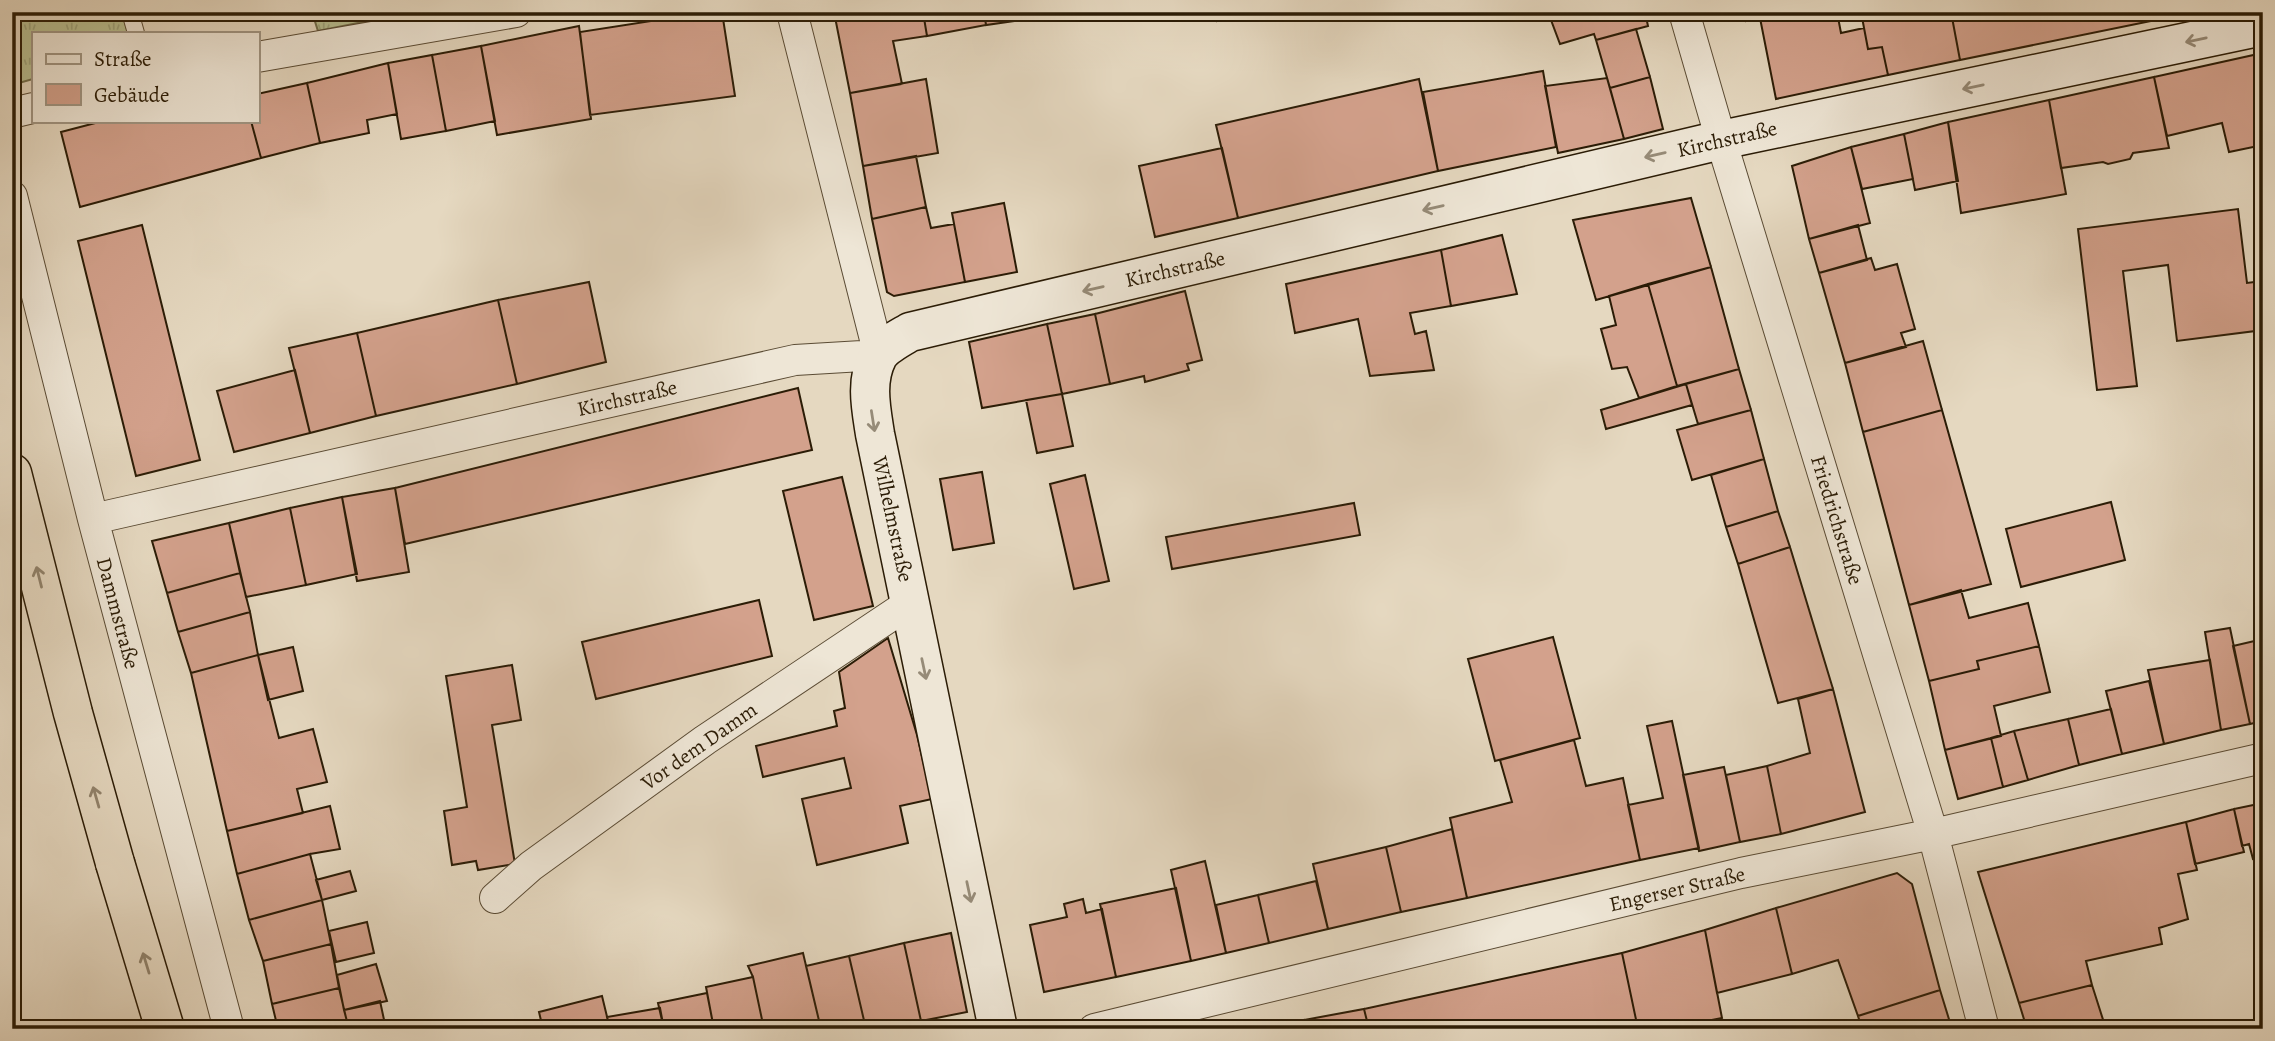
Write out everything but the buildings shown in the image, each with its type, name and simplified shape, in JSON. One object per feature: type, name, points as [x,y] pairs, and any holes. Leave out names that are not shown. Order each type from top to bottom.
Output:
[{"type":"highway","points":[[12,473],[94,791],[165,1029]]},
{"type":"street","points":[[259,57],[516,12]]},
{"type":"street","points":[[792,12],[879,355]]},
{"type":"street","name":"Friedrichstraße","points":[[1685,12],[1721,140],[1933,834],[1984,1029]]},
{"type":"street","name":"Kirchstraße","points":[[93,519],[795,360],[879,355],[910,332],[1721,140],[2263,26]]},
{"type":"street","points":[[12,113],[32,107]]},
{"type":"street","name":"Dammstraße","points":[[12,196],[93,519],[229,1029]]},
{"type":"street","name":"Wilhelmstraße","points":[[879,355],[868,389],[998,1029]]},
{"type":"street","name":"Vor dem Damm","points":[[495,898],[531,866],[705,740],[910,603]]},
{"type":"street","name":"Engerser Straße","points":[[1094,1029],[1741,873],[1933,834],[2263,758]]},
{"type":"lane","points":[[131,12],[136,32]]},
{"type":"green space","points":[[12,12],[122,12],[128,32],[32,32],[32,79],[12,85]]},
{"type":"green space","points":[[312,12],[413,12],[318,31]]}]
